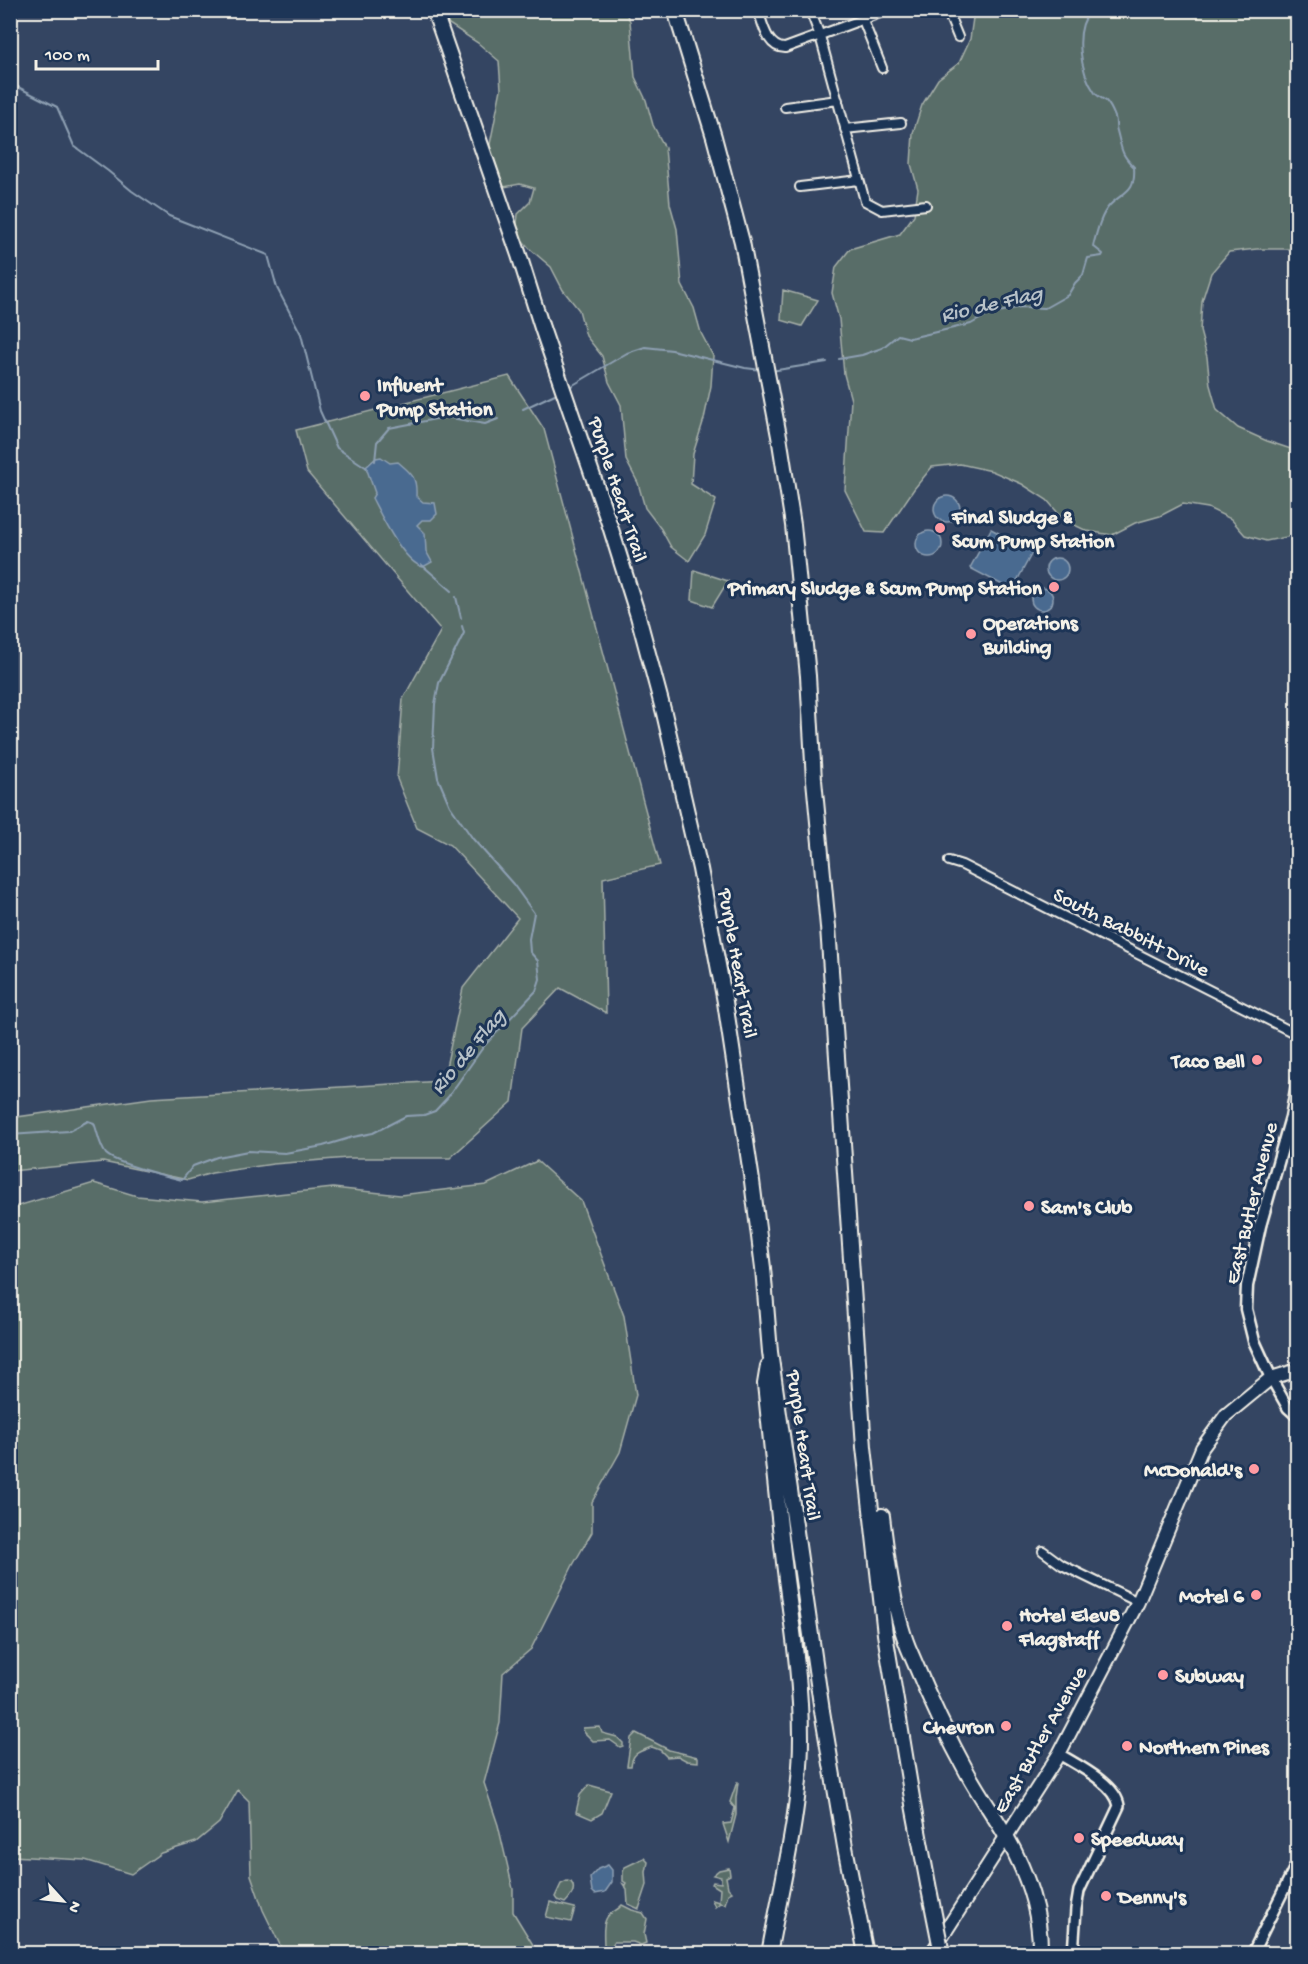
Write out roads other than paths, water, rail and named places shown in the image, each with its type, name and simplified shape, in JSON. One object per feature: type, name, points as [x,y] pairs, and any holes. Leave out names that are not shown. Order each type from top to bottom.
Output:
[{"type":"highway","name":"Purple Heart Trail","points":[[434,10],[589,461],[634,605],[664,713],[712,923],[752,1181],[763,1268],[770,1352],[822,1711],[866,1953]]},
{"type":"highway","points":[[675,10],[714,137],[742,242],[794,525],[840,1085],[864,1447],[885,1634],[914,1810],[942,1953]]},
{"type":"highway","points":[[849,1237],[855,1259],[884,1533],[903,1630],[909,1651],[966,1771],[983,1803],[1006,1835],[1019,1862],[1038,1917],[1040,1953]]},
{"type":"highway","points":[[769,1953],[795,1818],[801,1738],[797,1664],[765,1384],[770,1352]]},
{"type":"main road","name":"East Butler Avenue","points":[[931,1953],[1059,1754],[1137,1602],[1202,1448],[1226,1415],[1270,1378],[1254,1341],[1246,1309],[1247,1286],[1260,1226],[1291,1117],[1298,1080]]},
{"type":"main road","points":[[1270,1378],[1298,1370]]},
{"type":"street","points":[[758,10],[771,42],[779,48],[820,36],[888,10]]},
{"type":"street","points":[[810,10],[820,36],[865,201],[882,210],[926,205]]},
{"type":"street","points":[[947,10],[958,37]]},
{"type":"street","points":[[863,20],[882,68]]},
{"type":"street","points":[[785,107],[838,100]]},
{"type":"street","points":[[845,129],[901,123]]},
{"type":"street","points":[[800,187],[859,180]]},
{"type":"street","name":"South Babbitt Drive","points":[[949,861],[962,865],[1298,1035]]},
{"type":"street","points":[[1270,1378],[1288,1408],[1298,1417]]},
{"type":"street","points":[[1043,1551],[1062,1566],[1137,1602]]},
{"type":"street","points":[[1059,1754],[1112,1790],[1119,1806],[1079,1891],[1073,1953]]},
{"type":"street","points":[[1252,1953],[1298,1861]]},
{"type":"water","points":[[381,457],[390,463],[398,462],[413,476],[416,496],[423,502],[435,503],[437,514],[431,520],[422,520],[417,525],[425,533],[426,551],[432,562],[423,567],[415,563],[400,547],[372,498],[375,493],[366,467],[376,458]]},
{"type":"water","points":[[947,496],[956,500],[960,509],[956,518],[947,522],[938,518],[934,509],[938,500]]},
{"type":"water","points":[[991,529],[1033,551],[1012,590],[970,568]]},
{"type":"water","points":[[929,531],[938,535],[942,544],[938,553],[929,557],[920,553],[916,544],[920,535]]},
{"type":"water","points":[[1057,558],[1065,561],[1068,569],[1065,577],[1057,580],[1049,577],[1046,569],[1049,561]]},
{"type":"water","points":[[1042,588],[1050,591],[1053,599],[1050,607],[1042,610],[1034,607],[1031,599],[1034,591]]},
{"type":"water","points":[[608,1865],[612,1870],[612,1882],[605,1892],[595,1894],[592,1891],[590,1878],[598,1869]]},
{"type":"waterway","name":"Rio de Flag","points":[[839,359],[862,355],[882,348],[898,335],[910,338],[971,324],[987,315],[1020,307],[1045,308],[1068,295],[1083,275],[1088,258],[1102,256],[1103,254],[1093,246],[1099,224],[1110,205],[1131,186],[1134,167],[1122,150],[1116,129],[1116,119],[1109,104],[1095,93],[1082,63],[1080,40],[1082,28],[1091,10]]},
{"type":"waterway","points":[[10,83],[57,107],[74,146],[132,191],[169,216],[268,255],[277,288],[301,334],[320,411],[337,448],[367,468]]},
{"type":"waterway","name":"Rio de Flag","points":[[568,388],[627,353],[645,347],[672,350],[762,370]]},
{"type":"waterway","name":"Rio de Flag","points":[[771,371],[827,362]]},
{"type":"waterway","name":"Rio de Flag","points":[[523,409],[557,393]]},
{"type":"waterway","name":"Rio de Flag","points":[[375,461],[377,442],[389,428],[446,417],[485,424],[498,419]]},
{"type":"waterway","name":"Rio de Flag","points":[[422,565],[452,591]]},
{"type":"waterway","name":"Rio de Flag","points":[[456,597],[461,618]]},
{"type":"waterway","name":"Rio de Flag","points":[[10,1135],[69,1131],[88,1121],[94,1123],[102,1147],[111,1158],[182,1180],[193,1166],[217,1157],[248,1151],[285,1153],[373,1133],[406,1116],[424,1115],[435,1111],[448,1097],[484,1046],[536,991],[540,979],[538,961],[530,952],[529,939],[534,913],[513,884],[473,839],[450,806],[438,778],[433,748],[435,704],[439,683],[464,633],[462,626]]},
{"type":"place","name":"Influent Pump Station","points":[[365,396]]},
{"type":"place","name":"Final Sludge & Scum Pump Station","points":[[940,528]]},
{"type":"place","name":"Primary Sludge & Scum Pump Station","points":[[1054,587]]},
{"type":"place","name":"Operations Building","points":[[971,634]]},
{"type":"place","name":"Taco Bell","points":[[1257,1060]]},
{"type":"place","name":"Sam's Club","points":[[1029,1206]]},
{"type":"place","name":"McDonald's","points":[[1254,1469]]},
{"type":"place","name":"Motel 6","points":[[1256,1595]]},
{"type":"place","name":"Hotel Elev8 Flagstaff","points":[[1007,1626]]},
{"type":"place","name":"Subway","points":[[1163,1675]]},
{"type":"place","name":"Chevron","points":[[1006,1726]]},
{"type":"place","name":"Northern Pines","points":[[1127,1746]]},
{"type":"place","name":"Speedway","points":[[1079,1838]]},
{"type":"place","name":"Denny's","points":[[1106,1896]]}]
